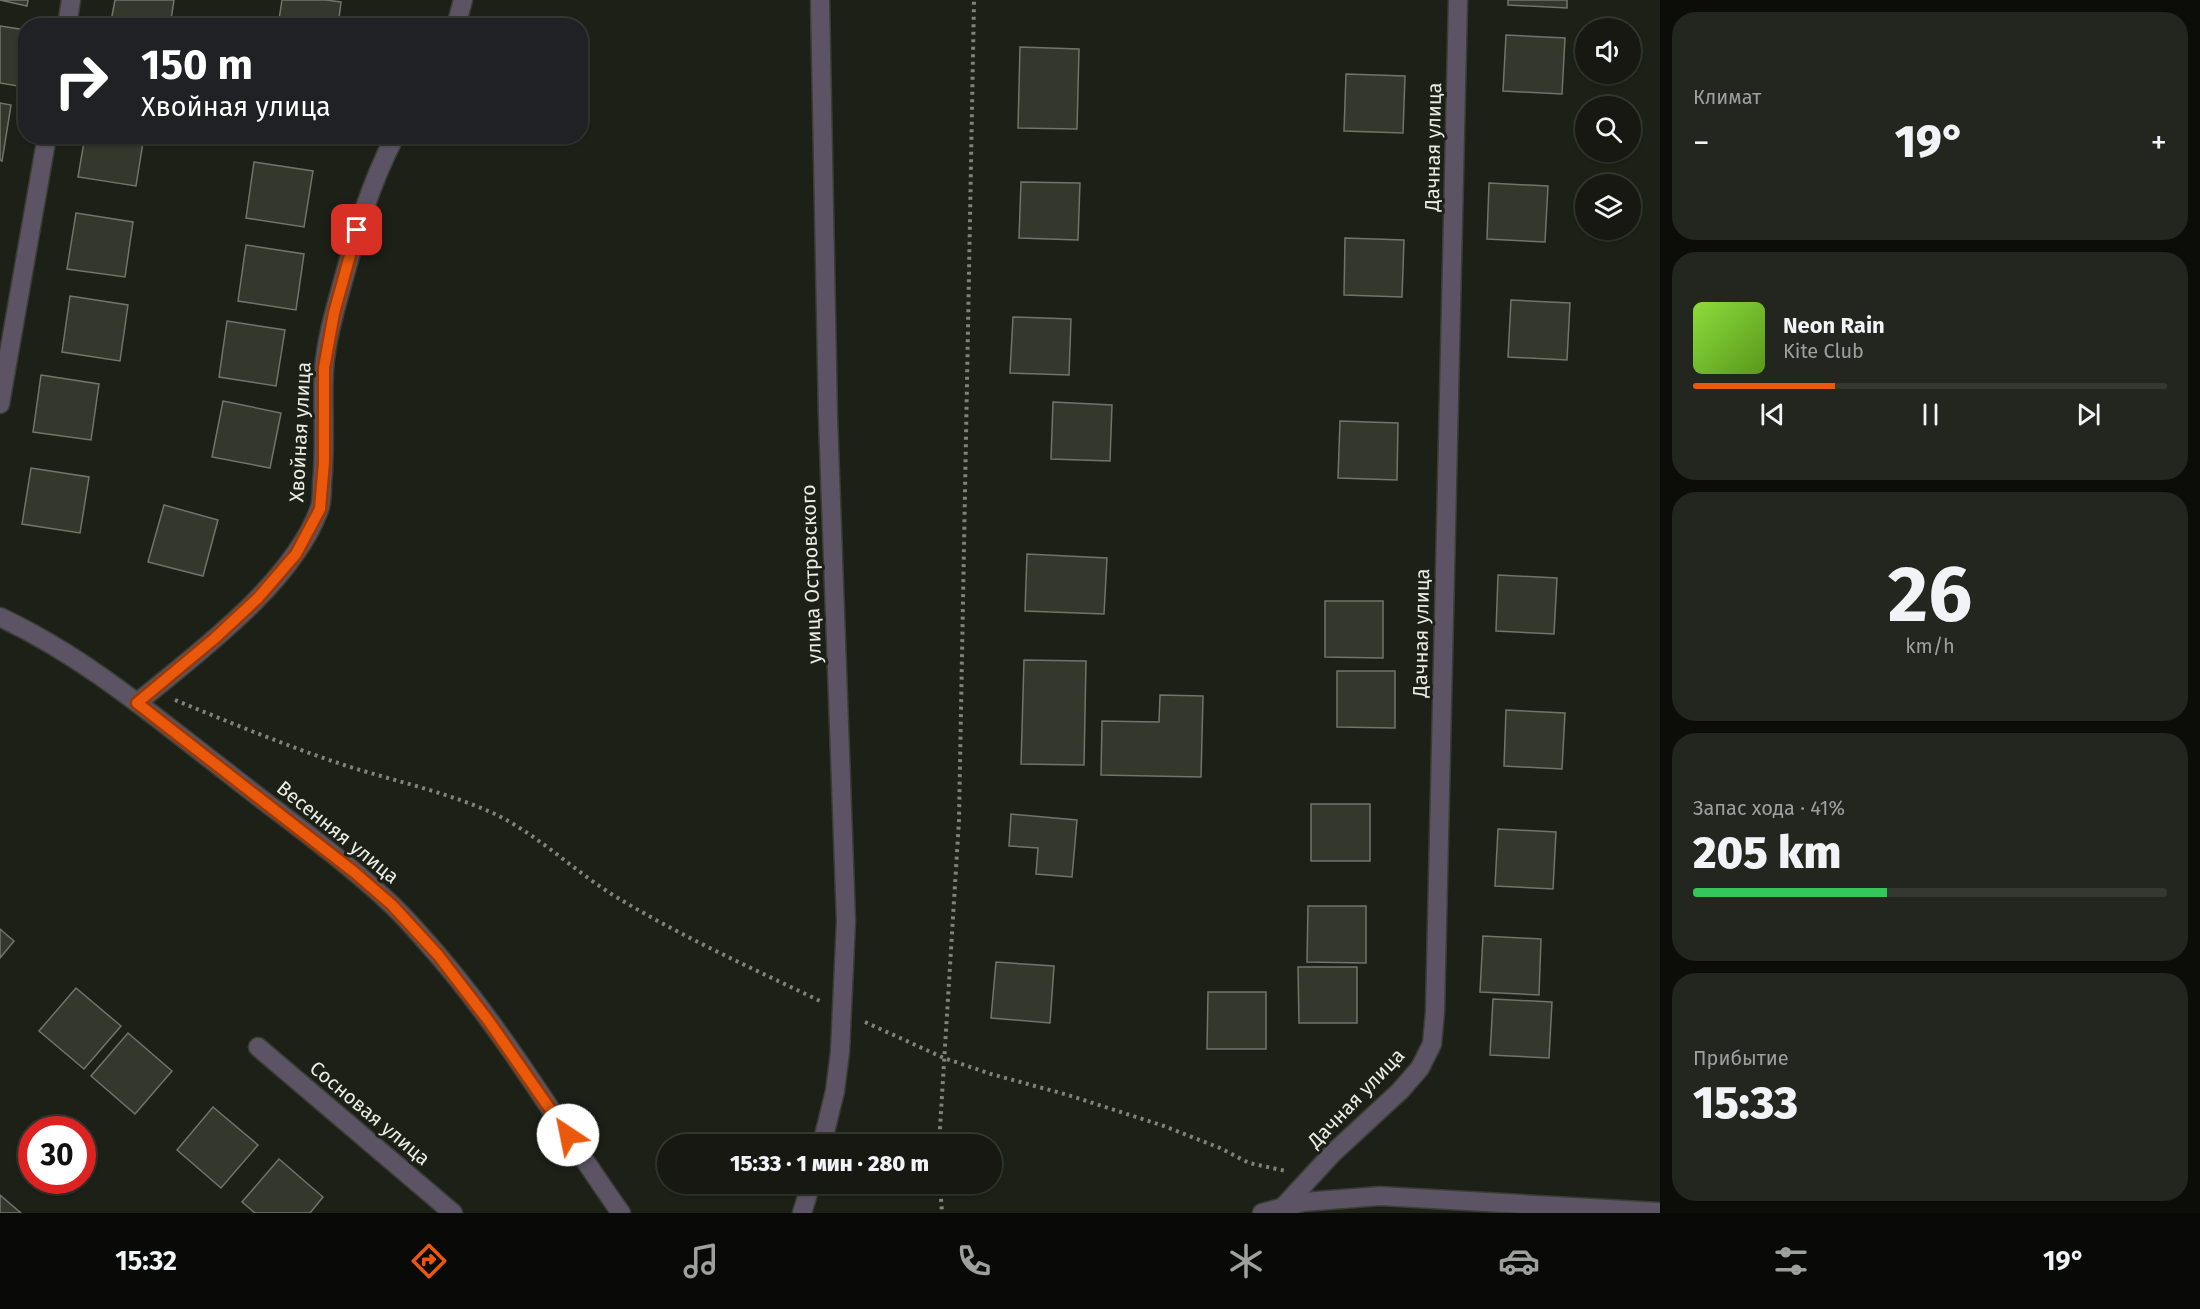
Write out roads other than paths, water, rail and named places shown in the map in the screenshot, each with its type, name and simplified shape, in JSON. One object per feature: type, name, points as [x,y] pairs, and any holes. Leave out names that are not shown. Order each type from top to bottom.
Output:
[{"type":"street","points":[[68,18],[71,0]]},
{"type":"street","points":[[458,18],[463,0]]},
{"type":"street","name":"улица Островского","points":[[820,0],[829,440],[846,871],[840,1052],[835,1091],[824,1134]]},
{"type":"street","name":"Дачная улица","points":[[1283,1207],[1400,1091],[1420,1068],[1432,1044],[1436,1000],[1458,0]]},
{"type":"street","points":[[0,404],[46,144]]},
{"type":"street","name":"Хвойная улица","points":[[137,703],[215,638],[258,598],[296,554],[320,509],[324,462],[324,368],[334,313],[363,209],[391,144]]},
{"type":"street","name":"Весенняя улица","points":[[0,617],[34,633],[74,657],[137,703],[354,872],[392,905],[438,955],[488,1020],[621,1213]]},
{"type":"street","name":"Сосновая улица","points":[[258,1047],[453,1213]]},
{"type":"street","points":[[802,1213],[808,1194]]},
{"type":"street","points":[[1262,1213],[1303,1202],[1380,1196],[1429,1205],[1660,1212]]}]
